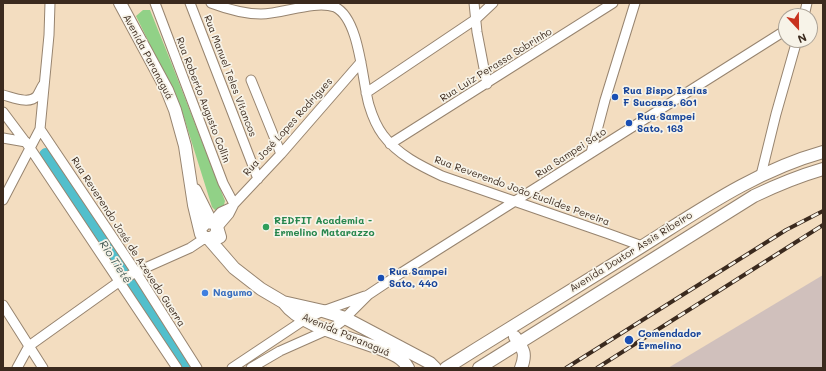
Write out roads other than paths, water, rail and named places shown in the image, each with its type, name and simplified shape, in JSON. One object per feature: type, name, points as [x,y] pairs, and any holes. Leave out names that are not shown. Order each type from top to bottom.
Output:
[{"type":"main road","name":"Avenida Paranaguá","points":[[123,5],[167,90],[180,124],[194,205],[228,261],[248,280],[283,302],[288,308],[304,320],[373,346],[403,361],[408,368]]},
{"type":"main road","name":"Avenida Doutor Assis Ribeiro","points":[[446,368],[690,215],[761,175],[787,164],[823,152]]},
{"type":"main road","name":"Avenida Doutor Assis Ribeiro","points":[[479,368],[754,196],[779,183],[823,169]]},
{"type":"main road","name":"Avenida Paranaguá","points":[[283,302],[345,318],[430,363],[435,368]]},
{"type":"main road","points":[[510,329],[523,348],[525,356],[521,368]]},
{"type":"street","points":[[3,200],[28,145],[40,129],[49,35],[50,3]]},
{"type":"street","name":"Rua Roberto Augusto Collin","points":[[155,3],[223,183],[233,205]]},
{"type":"street","name":"Rua Manuel Teles Vitancos","points":[[190,3],[258,179]]},
{"type":"street","name":"Rua Reverendo João Euclides Pereira","points":[[211,3],[244,12],[261,14],[276,12],[295,5],[326,4],[335,7],[341,11],[346,18],[354,35],[361,62],[369,107],[375,121],[382,134],[390,144],[406,157],[442,176],[642,246]]},
{"type":"street","points":[[474,3],[480,51],[487,84]]},
{"type":"street","points":[[366,94],[476,19],[493,3]]},
{"type":"street","name":"Rua Luiz Perassa Sobrinho","points":[[390,144],[613,3]]},
{"type":"street","points":[[591,152],[605,100],[635,3]]},
{"type":"street","name":"Rua Sampei Sato","points":[[251,368],[280,351],[329,330],[345,318],[368,295],[591,152],[778,35]]},
{"type":"street","points":[[761,175],[795,48]]},
{"type":"street","name":"Rua José Lopes Rodrigues","points":[[17,368],[29,346],[135,272],[183,251],[229,214],[233,205],[281,154],[361,62]]},
{"type":"street","points":[[251,80],[281,154]]},
{"type":"street","points":[[3,95],[30,100],[36,96],[44,84]]},
{"type":"street","points":[[3,112],[28,145],[121,281],[177,368]]},
{"type":"street","name":"Rua Reverendo José de Azevedo Guerra","points":[[40,129],[197,368]]},
{"type":"street","points":[[3,138],[28,145]]},
{"type":"street","name":"Rua Sampei Sato","points":[[232,368],[304,320],[322,311],[368,295]]},
{"type":"street","points":[[3,305],[43,368]]},
{"type":"street","points":[[272,341],[280,351]]},
{"type":"waterway","name":"Rio Tietê","points":[[46,155],[185,368]]},
{"type":"railway","points":[[566,368],[786,230],[823,211]]},
{"type":"railway","points":[[597,368],[823,225]]},
{"type":"place","name":"Rua Bispo Isaias F Sucasas, 601","points":[[615,97]]},
{"type":"place","name":"Rua Sampei Sato, 163","points":[[629,123]]},
{"type":"place","name":"REDFIT Academia - Ermelino Matarazzo","points":[[266,227]]},
{"type":"place","name":"Rua Sampei Sato, 440","points":[[381,278]]},
{"type":"place","name":"Nagumo","points":[[205,293]]},
{"type":"place","name":"Comendador Ermelino","points":[[629,340]]}]
